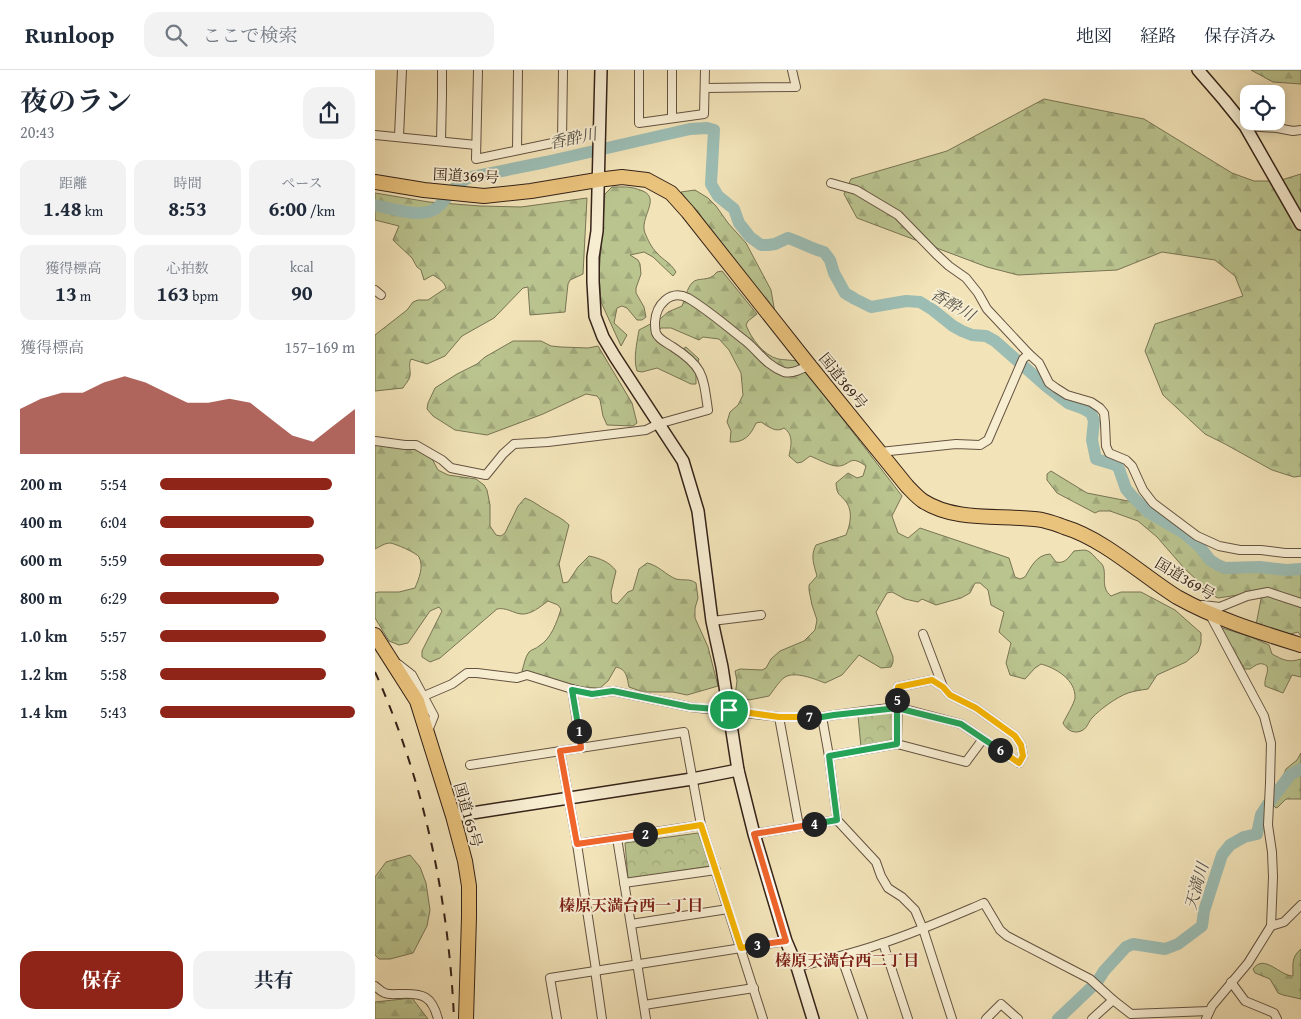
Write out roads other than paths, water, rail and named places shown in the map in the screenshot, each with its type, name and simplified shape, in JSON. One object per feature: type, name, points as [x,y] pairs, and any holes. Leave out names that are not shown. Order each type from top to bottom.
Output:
[{"type":"highway","name":"国道369号","points":[[375,182],[424,190],[484,196],[622,177],[647,180],[671,193],[689,212],[809,365],[907,486],[921,500],[935,508],[952,514],[1043,520],[1067,527],[1094,540],[1175,596],[1190,604],[1243,627],[1301,646]]},
{"type":"highway","name":"国道165号","points":[[375,635],[417,701],[465,861],[469,886],[466,1019]]},
{"type":"street","points":[[399,136],[402,70]]},
{"type":"street","points":[[441,141],[442,70]]},
{"type":"street","points":[[478,70],[476,159],[562,141],[563,70]]},
{"type":"street","points":[[517,150],[518,70]]},
{"type":"street","points":[[601,70],[597,231],[593,257],[595,316],[603,338],[683,461],[698,511],[712,621],[722,667],[738,770],[754,834],[786,941],[797,967],[813,1019]]},
{"type":"street","points":[[639,70],[639,123],[704,114],[705,70]]},
{"type":"street","points":[[673,70],[673,118]]},
{"type":"street","points":[[705,88],[796,87],[793,70]]},
{"type":"street","points":[[1198,70],[1240,120]]},
{"type":"street","points":[[1247,130],[1301,224]]},
{"type":"street","points":[[1285,130],[1301,130]]},
{"type":"street","points":[[375,135],[476,145]]},
{"type":"street","points":[[831,183],[856,190],[898,214],[942,260],[966,278],[987,309],[1026,357],[1039,363],[1049,383],[1067,395],[1091,402],[1100,408],[1104,413],[1106,446],[1109,453],[1126,460],[1132,466],[1143,490],[1153,503],[1197,536],[1219,546],[1241,550],[1285,553],[1301,552]]},
{"type":"street","points":[[375,441],[416,445],[442,460],[451,468],[487,475],[503,454],[514,444],[549,442],[646,430],[658,424],[708,410],[703,378],[695,364],[687,356],[659,338],[655,331],[655,317],[661,303],[673,296],[683,296],[723,322],[744,339],[768,363],[786,372],[797,371],[809,365]]},
{"type":"street","points":[[880,452],[956,444],[980,444],[988,440],[1019,368],[1026,357]]},
{"type":"street","points":[[1190,604],[1220,607],[1247,596],[1268,592],[1301,603]]},
{"type":"street","points":[[797,967],[883,943],[984,904],[1000,930],[1007,936],[1090,979],[1131,1014],[1208,1015],[1231,982],[1248,963],[1271,926],[1273,877],[1268,825],[1271,742],[1264,716],[1209,613]]},
{"type":"street","points":[[712,621],[761,615]]},
{"type":"street","points":[[923,634],[943,687]]},
{"type":"street","points":[[391,661],[399,664],[413,675],[434,716],[427,735]]},
{"type":"street","points":[[424,696],[452,684],[467,673],[517,678],[527,675],[572,690],[592,694],[613,691],[690,707],[779,717],[822,717],[897,708],[961,724],[1019,763],[1023,756],[1021,745],[1015,736],[976,708],[950,695],[943,687],[932,680],[898,687],[897,708],[897,744]]},
{"type":"street","points":[[572,690],[581,748]]},
{"type":"street","points":[[779,717],[799,826]]},
{"type":"street","points":[[822,717],[837,820],[876,862],[888,888],[902,897],[915,910],[952,1019]]},
{"type":"street","points":[[471,765],[684,732],[701,825],[763,1019]]},
{"type":"street","points":[[829,756],[897,744],[966,762],[983,739]]},
{"type":"street","points":[[560,751],[577,844],[602,1019]]},
{"type":"street","points":[[453,816],[692,779],[738,770]]},
{"type":"street","points":[[754,834],[837,820]]},
{"type":"street","points":[[577,844],[701,825]]},
{"type":"street","points":[[617,838],[646,1019]]},
{"type":"street","points":[[624,883],[716,870]]},
{"type":"street","points":[[1271,926],[1285,922],[1301,905]]},
{"type":"street","points":[[631,924],[729,909]]},
{"type":"street","points":[[557,1019],[550,978],[786,941]]},
{"type":"street","points":[[883,943],[908,1019]]},
{"type":"street","points":[[841,956],[863,1019]]},
{"type":"street","points":[[1231,982],[1245,1002],[1274,1013],[1277,1019]]},
{"type":"street","points":[[375,986],[385,993],[414,993],[422,995],[429,999],[438,1019]]},
{"type":"street","points":[[644,1005],[754,988]]},
{"type":"street","points":[[1092,1019],[1113,1000]]},
{"type":"street","points":[[986,1019],[1001,1004],[1018,1019]]},
{"type":"waterway","name":"香酔川","points":[[375,205],[399,211],[426,212],[439,206],[467,178],[690,129],[707,128],[714,130],[711,184],[718,196],[734,209],[739,223],[750,237],[761,245],[775,244],[788,238],[824,252],[830,260],[834,273],[845,293],[871,307],[906,301],[920,302],[962,331],[972,335],[986,336],[995,341],[1068,403],[1091,413],[1094,421],[1092,440],[1096,459],[1116,465],[1126,489],[1148,512],[1184,533],[1200,547],[1210,560],[1218,565],[1225,568],[1301,569]]},
{"type":"waterway","name":"天満川","points":[[1058,1019],[1097,982],[1104,971],[1126,947],[1133,944],[1165,949],[1178,944],[1202,926],[1204,911],[1222,855],[1230,845],[1244,837],[1257,834],[1261,815],[1268,804],[1290,775],[1301,769]]},
{"type":"railway","points":[[375,672],[407,755],[431,842],[446,930],[454,1019]]},
{"type":"district","name":"榛原天満台西一丁目","points":[[631,905]]},
{"type":"district","name":"榛原天満台西二丁目","points":[[847,960]]}]
